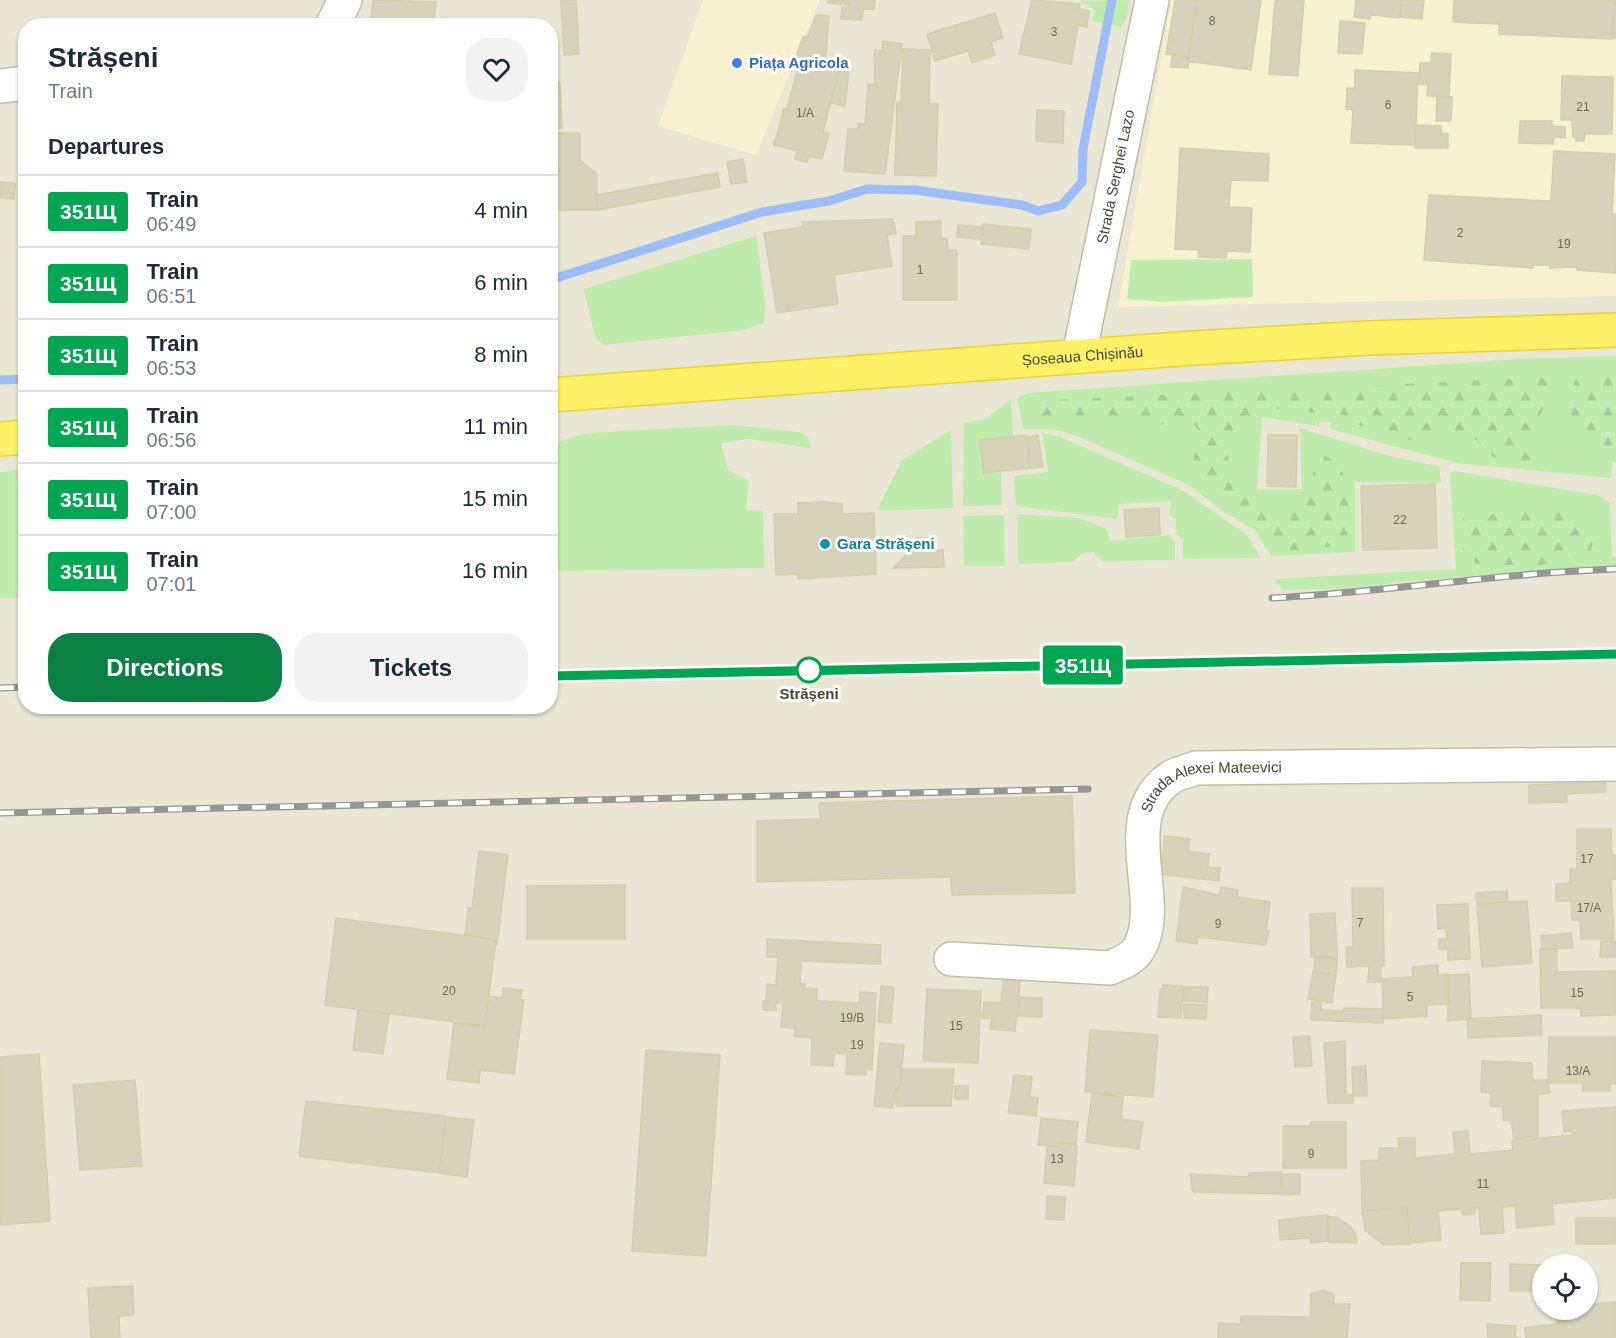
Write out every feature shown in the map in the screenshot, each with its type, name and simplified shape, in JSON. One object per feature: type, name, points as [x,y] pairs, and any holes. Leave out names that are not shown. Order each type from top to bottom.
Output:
[{"type":"highway","name":"Șoseaua Chișinău","points":[[558,394],[1079,355],[1367,338],[1616,330]]},
{"type":"highway","points":[[0,439],[18,438]]},
{"type":"street","points":[[336,18],[345,0]]},
{"type":"street","name":"Strada Serghei Lazo","points":[[1079,355],[1152,0]]},
{"type":"street","points":[[0,86],[18,84]]},
{"type":"street","name":"Strada Alexei Mateevici","points":[[951,959],[1110,968],[1128,960],[1139,948],[1146,927],[1145,810],[1156,790],[1171,777],[1196,768],[1616,764]]},
{"type":"shaded area","points":[[0,0],[1616,0],[1616,1338],[0,1338]]},
{"type":"shaded area","name":"Piața Agricola","points":[[703,0],[820,0],[756,155],[658,126]]},
{"type":"shaded area","points":[[1171,0],[1616,0],[1616,296],[1118,307]]},
{"type":"green space","points":[[1130,0],[1126,20],[1121,27],[1093,21],[1094,9],[1079,1]]},
{"type":"green space","points":[[756,236],[765,302],[764,323],[744,330],[603,345],[595,337],[584,289]]},
{"type":"green space","points":[[1252,259],[1253,297],[1162,302],[1127,299],[1131,260]]},
{"type":"green space","points":[[1616,356],[1616,462],[1612,462],[1611,478],[1457,463],[1330,429],[1331,422],[1319,422],[1319,426],[1262,417],[1257,489],[1302,489],[1300,428],[1390,456],[1439,466],[1441,483],[1355,482],[1355,552],[1271,556],[1255,530],[1221,510],[1189,485],[1074,435],[1052,429],[1023,429],[1017,398],[1027,393],[1519,359]]},
{"type":"green space","points":[[1556,377],[1549,400],[1531,431],[1532,459],[1515,462],[1507,462],[1494,457],[1477,440],[1444,437],[1406,440],[1359,425],[1342,415],[1266,408],[1227,454],[1237,480],[1277,509],[1295,507],[1305,496],[1320,454],[1332,460],[1340,468],[1348,492],[1347,545],[1278,552],[1259,524],[1212,489],[1193,464],[1198,430],[1190,419],[1159,425],[1105,418],[1059,421],[1037,415],[1030,401]]},
{"type":"green space","points":[[1616,377],[1616,453],[1593,441],[1579,429],[1571,415],[1570,407],[1576,378]]},
{"type":"green space","points":[[1011,400],[1013,436],[980,441],[984,473],[1001,471],[1002,505],[963,506],[964,423],[985,419]]},
{"type":"green space","points":[[731,425],[800,432],[809,438],[811,448],[748,439],[721,443],[728,470],[749,481],[746,510],[763,511],[764,568],[558,571],[558,443],[588,433]]},
{"type":"green space","points":[[951,430],[953,508],[880,511],[878,508],[902,460]]},
{"type":"green space","points":[[1042,433],[1060,437],[1182,490],[1246,534],[1261,558],[1183,559],[1183,540],[1176,534],[1176,519],[1169,515],[1171,501],[1119,504],[1118,519],[1016,506],[1014,476],[1048,472]]},
{"type":"green space","points":[[18,471],[18,598],[0,598],[0,472]]},
{"type":"green space","points":[[1455,471],[1597,495],[1610,503],[1612,557],[1616,557],[1616,566],[1396,582],[1366,588],[1283,590],[1274,579],[1456,569],[1450,473]]},
{"type":"green space","points":[[1556,505],[1581,515],[1594,537],[1590,555],[1535,566],[1476,564],[1462,548],[1463,514],[1482,518],[1507,510]]},
{"type":"green space","points":[[1017,514],[1079,518],[1107,529],[1110,541],[1170,535],[1175,544],[1175,560],[1102,561],[1093,552],[1083,553],[1073,562],[1018,564]]},
{"type":"green space","points":[[1004,515],[1005,566],[964,566],[963,516]]},
{"type":"building","points":[[373,0],[436,2],[434,18],[371,18]]},
{"type":"building","points":[[561,0],[576,0],[579,54],[564,55]]},
{"type":"building","points":[[828,0],[849,0],[849,5],[828,3]]},
{"type":"building","points":[[849,0],[875,0],[874,9],[863,9],[862,20],[841,19],[842,7],[848,8]]},
{"type":"building","points":[[1032,0],[1080,4],[1079,9],[1089,11],[1087,27],[1078,25],[1071,64],[1019,54]]},
{"type":"building","points":[[1175,0],[1197,0],[1189,57],[1166,54]]},
{"type":"building","points":[[1197,0],[1261,0],[1251,70],[1188,61]]},
{"type":"building","points":[[1275,0],[1304,0],[1298,76],[1269,74]]},
{"type":"building","points":[[1356,0],[1402,0],[1400,18],[1371,15],[1370,19],[1354,17]]},
{"type":"building","points":[[1402,0],[1424,0],[1422,19],[1400,17]]},
{"type":"building","points":[[1454,0],[1614,0],[1612,39],[1499,34],[1499,24],[1453,22]]},
{"type":"building","points":[[1614,0],[1616,0],[1616,38],[1612,38]]},
{"type":"building","points":[[995,13],[1003,38],[991,42],[995,55],[972,63],[968,51],[935,61],[927,34]]},
{"type":"building","points":[[816,15],[829,16],[825,65],[796,57],[803,37],[808,36]]},
{"type":"building","points":[[1340,21],[1365,23],[1362,54],[1338,53]]},
{"type":"building","points":[[883,41],[902,44],[885,174],[844,171],[848,129],[858,129],[858,123],[865,124],[868,84],[875,84],[874,50],[882,51]]},
{"type":"building","points":[[903,49],[930,50],[929,104],[938,104],[936,176],[895,175],[897,102],[901,103]]},
{"type":"building","points":[[1432,53],[1451,54],[1449,97],[1427,96],[1428,85],[1419,84],[1420,63],[1431,63]]},
{"type":"building","points":[[1172,55],[1189,57],[1188,68],[1171,67]]},
{"type":"building","points":[[800,59],[840,68],[826,120],[787,110]]},
{"type":"building","points":[[839,70],[849,71],[845,106],[830,103]]},
{"type":"building","points":[[1355,70],[1418,73],[1415,145],[1351,143],[1353,110],[1346,109],[1347,88],[1355,88]]},
{"type":"building","points":[[1562,76],[1613,77],[1612,134],[1585,134],[1584,141],[1576,141],[1576,137],[1573,137],[1572,120],[1561,120]]},
{"type":"building","points":[[558,81],[560,83],[562,128],[558,128]]},
{"type":"building","points":[[1437,97],[1452,97],[1451,121],[1436,121]]},
{"type":"building","points":[[784,109],[826,120],[823,132],[829,134],[822,159],[809,156],[807,162],[795,159],[797,151],[774,145]]},
{"type":"building","points":[[1037,110],[1064,111],[1063,143],[1036,141]]},
{"type":"building","points":[[1520,121],[1552,121],[1552,126],[1565,127],[1565,138],[1554,137],[1553,144],[1519,143]]},
{"type":"building","points":[[1416,125],[1441,126],[1441,133],[1448,134],[1448,148],[1415,148]]},
{"type":"building","points":[[558,133],[580,133],[580,160],[597,174],[597,210],[558,210]]},
{"type":"building","points":[[1180,148],[1269,154],[1268,181],[1231,180],[1229,207],[1252,208],[1250,252],[1227,251],[1226,258],[1198,257],[1199,250],[1175,249]]},
{"type":"building","points":[[1554,151],[1615,154],[1612,214],[1616,214],[1616,273],[1577,270],[1577,267],[1550,268],[1549,265],[1533,265],[1533,268],[1424,260],[1429,195],[1551,201]]},
{"type":"building","points":[[743,159],[747,182],[731,184],[727,162]]},
{"type":"building","points":[[718,173],[720,187],[597,210],[597,195]]},
{"type":"building","points":[[0,182],[15,183],[14,199],[0,198]]},
{"type":"building","points":[[893,219],[896,233],[887,235],[892,266],[834,275],[838,304],[777,313],[764,233],[803,227],[802,222]]},
{"type":"building","points":[[941,221],[941,239],[947,238],[948,250],[957,250],[957,300],[903,300],[903,236],[916,236],[916,222]]},
{"type":"building","points":[[983,224],[1031,229],[1029,249],[981,244]]},
{"type":"building","points":[[958,225],[982,227],[981,239],[957,237]]},
{"type":"building","points":[[1027,435],[1030,468],[984,473],[980,440]]},
{"type":"building","points":[[1038,435],[1043,467],[1030,468],[1027,437]]},
{"type":"building","points":[[1268,435],[1297,435],[1296,487],[1267,486]]},
{"type":"building","points":[[1435,484],[1437,548],[1363,550],[1361,486]]},
{"type":"building","name":"Gara Strășeni","points":[[798,503],[842,504],[842,514],[874,513],[876,574],[798,579],[798,574],[776,575],[774,514],[798,514]]},
{"type":"building","points":[[1159,508],[1160,535],[1126,537],[1124,510]]},
{"type":"building","points":[[916,538],[931,538],[932,550],[943,550],[944,567],[893,568],[909,552],[916,552]]},
{"type":"building","points":[[1605,782],[1606,792],[1566,794],[1567,802],[1529,803],[1529,785]]},
{"type":"building","points":[[1072,796],[1075,893],[952,895],[951,877],[757,882],[757,821],[820,819],[819,803]]},
{"type":"building","points":[[1577,829],[1611,829],[1612,855],[1616,855],[1616,879],[1611,880],[1614,939],[1581,939],[1580,920],[1572,920],[1571,901],[1556,901],[1556,884],[1570,883],[1570,869],[1577,869]]},
{"type":"building","points":[[1165,836],[1190,839],[1188,851],[1209,854],[1208,867],[1220,868],[1219,881],[1160,874]]},
{"type":"building","points":[[479,851],[508,855],[497,945],[496,940],[465,935],[468,908],[472,908]]},
{"type":"building","points":[[625,885],[625,939],[527,939],[527,886]]},
{"type":"building","points":[[1183,887],[1219,895],[1221,887],[1238,890],[1237,897],[1270,902],[1266,931],[1270,931],[1265,945],[1197,937],[1197,944],[1176,941]]},
{"type":"building","points":[[1352,888],[1383,888],[1384,966],[1381,966],[1381,982],[1368,982],[1369,966],[1347,967],[1346,947],[1353,947]]},
{"type":"building","points":[[1507,891],[1508,902],[1477,904],[1476,893]]},
{"type":"building","points":[[1527,901],[1532,963],[1482,967],[1477,904]]},
{"type":"building","points":[[1468,904],[1470,959],[1448,960],[1448,949],[1439,949],[1439,939],[1447,939],[1446,928],[1438,929],[1437,905]]},
{"type":"building","points":[[1335,913],[1337,957],[1311,957],[1310,914]]},
{"type":"building","points":[[336,918],[496,940],[485,1026],[325,1005]]},
{"type":"building","points":[[1571,933],[1573,948],[1542,949],[1541,936]]},
{"type":"building","points":[[767,939],[881,945],[880,964],[801,961],[800,984],[805,984],[805,988],[817,989],[817,1001],[859,1003],[860,992],[876,993],[872,1070],[866,1069],[866,1075],[846,1074],[847,1054],[834,1053],[833,1066],[811,1065],[812,1038],[794,1036],[795,1028],[781,1027],[783,1003],[776,1003],[776,1010],[763,1010],[767,984],[776,985],[778,957],[767,957]]},
{"type":"building","points":[[1601,941],[1616,941],[1616,957],[1600,957]]},
{"type":"building","points":[[1540,949],[1557,949],[1557,972],[1616,971],[1616,1015],[1581,1016],[1580,1008],[1541,1008]]},
{"type":"building","points":[[1315,957],[1337,959],[1336,975],[1314,972]]},
{"type":"building","points":[[1438,965],[1438,975],[1448,974],[1449,1004],[1427,1005],[1427,1016],[1384,1019],[1382,979],[1413,977],[1412,967]]},
{"type":"building","points":[[1313,972],[1336,975],[1332,1003],[1308,999]]},
{"type":"building","points":[[1004,973],[1021,974],[1015,1031],[990,1029],[992,1018],[982,1018],[984,1002],[1001,1003]]},
{"type":"building","points":[[1469,974],[1471,1019],[1448,1021],[1448,975]]},
{"type":"building","points":[[1163,985],[1183,986],[1181,1018],[1158,1017],[1160,989],[1163,989]]},
{"type":"building","points":[[881,986],[894,987],[891,1023],[878,1022]]},
{"type":"building","points":[[1184,987],[1208,987],[1207,1002],[1184,1001]]},
{"type":"building","points":[[503,988],[522,990],[520,1000],[524,1000],[514,1074],[480,1070],[479,1083],[447,1079],[454,1023],[485,1027],[489,996],[502,998]]},
{"type":"building","points":[[927,989],[981,991],[978,1063],[923,1061]]},
{"type":"building","points":[[1020,997],[1042,998],[1042,1017],[1018,1016]]},
{"type":"building","points":[[1312,1002],[1321,1003],[1321,1010],[1383,1009],[1383,1023],[1311,1020]]},
{"type":"building","points":[[1184,1004],[1207,1005],[1206,1019],[1184,1018]]},
{"type":"building","points":[[358,1010],[389,1014],[383,1054],[353,1050]]},
{"type":"building","points":[[1541,1015],[1542,1035],[1468,1038],[1467,1019]]},
{"type":"building","points":[[1090,1030],[1158,1035],[1153,1097],[1085,1092]]},
{"type":"building","points":[[1310,1036],[1312,1066],[1295,1067],[1293,1037]]},
{"type":"building","points":[[1549,1037],[1616,1037],[1616,1084],[1610,1084],[1610,1091],[1583,1091],[1583,1083],[1548,1083]]},
{"type":"building","points":[[1345,1041],[1346,1095],[1353,1095],[1353,1103],[1328,1103],[1324,1043]]},
{"type":"building","points":[[880,1043],[904,1045],[900,1088],[895,1088],[893,1108],[874,1106]]},
{"type":"building","points":[[646,1050],[720,1055],[706,1256],[632,1251]]},
{"type":"building","points":[[39,1054],[50,1221],[0,1225],[0,1057]]},
{"type":"building","points":[[1482,1061],[1532,1063],[1533,1080],[1548,1080],[1550,1093],[1538,1094],[1538,1136],[1514,1139],[1511,1121],[1503,1120],[1503,1107],[1490,1106],[1491,1093],[1481,1092]]},
{"type":"building","points":[[1366,1066],[1367,1096],[1353,1096],[1352,1067]]},
{"type":"building","points":[[902,1069],[954,1069],[951,1106],[896,1106],[896,1088],[900,1088]]},
{"type":"building","points":[[1014,1075],[1032,1077],[1030,1097],[1038,1098],[1036,1116],[1008,1113]]},
{"type":"building","points":[[135,1080],[142,1166],[80,1170],[73,1085]]},
{"type":"building","points":[[955,1086],[968,1086],[968,1099],[955,1099]]},
{"type":"building","points":[[1092,1093],[1123,1097],[1121,1119],[1143,1122],[1139,1149],[1086,1142]]},
{"type":"building","points":[[306,1101],[446,1116],[439,1173],[299,1156]]},
{"type":"building","points":[[1616,1107],[1616,1198],[1552,1204],[1554,1224],[1517,1228],[1515,1206],[1502,1207],[1504,1233],[1481,1234],[1479,1208],[1475,1208],[1475,1214],[1463,1215],[1462,1209],[1438,1211],[1441,1240],[1410,1243],[1407,1207],[1362,1211],[1361,1161],[1379,1160],[1379,1148],[1399,1148],[1398,1138],[1415,1138],[1415,1158],[1455,1154],[1453,1132],[1468,1131],[1470,1154],[1513,1150],[1512,1141],[1573,1135],[1572,1131],[1564,1132],[1562,1111]]},
{"type":"building","points":[[446,1117],[474,1120],[467,1177],[439,1173]]},
{"type":"building","points":[[1041,1118],[1078,1122],[1076,1143],[1061,1142],[1061,1146],[1038,1145]]},
{"type":"building","points":[[1311,1122],[1346,1122],[1346,1168],[1283,1168],[1283,1126],[1311,1126]]},
{"type":"building","points":[[1061,1143],[1077,1145],[1074,1186],[1044,1183],[1047,1146],[1061,1146]]},
{"type":"building","points":[[1281,1172],[1281,1194],[1194,1192],[1192,1190],[1191,1174],[1249,1177],[1249,1173]]},
{"type":"building","points":[[1282,1174],[1300,1174],[1300,1194],[1283,1195]]},
{"type":"building","points":[[1047,1196],[1065,1197],[1064,1220],[1046,1219]]},
{"type":"building","points":[[1407,1207],[1410,1244],[1384,1245],[1365,1230],[1362,1211]]},
{"type":"building","points":[[1327,1215],[1328,1241],[1311,1243],[1310,1238],[1280,1240],[1279,1220]]},
{"type":"building","points":[[1328,1216],[1338,1218],[1350,1226],[1356,1235],[1357,1243],[1329,1242]]},
{"type":"building","points":[[1576,1218],[1616,1218],[1616,1244],[1576,1244]]},
{"type":"building","points":[[1461,1263],[1491,1263],[1490,1301],[1460,1300]]},
{"type":"building","points":[[1510,1264],[1532,1265],[1532,1291],[1510,1291]]},
{"type":"building","points":[[133,1286],[134,1315],[119,1316],[120,1338],[91,1338],[88,1288]]},
{"type":"building","points":[[1323,1290],[1334,1294],[1334,1304],[1350,1304],[1347,1338],[1218,1338],[1218,1323],[1241,1324],[1241,1316],[1310,1317],[1311,1294]]},
{"type":"building","points":[[1616,1302],[1616,1338],[1526,1338],[1525,1328],[1557,1324],[1557,1320],[1598,1320],[1598,1304]]},
{"type":"building","points":[[1487,1324],[1516,1326],[1515,1337],[1521,1338],[1488,1338]]},
{"type":"waterway","points":[[558,277],[762,212],[829,201],[867,189],[915,190],[1022,205],[1038,211],[1062,205],[1082,182],[1083,149],[1112,0]]},
{"type":"waterway","points":[[0,380],[18,379]]},
{"type":"railway","points":[[1272,598],[1358,592],[1530,574],[1616,569]]},
{"type":"railway","points":[[558,676],[1616,654]]},
{"type":"railway","points":[[0,688],[18,687]]},
{"type":"railway","points":[[0,813],[1088,789]]},
{"type":"train","name":"351Щ","points":[[558,676],[1616,654]]},
{"type":"place","name":"Piața Agricola","points":[[737,63]]},
{"type":"place","name":"Gara Strășeni","points":[[825,544]]},
{"type":"place","name":"Strășeni","points":[[809,670]]}]
